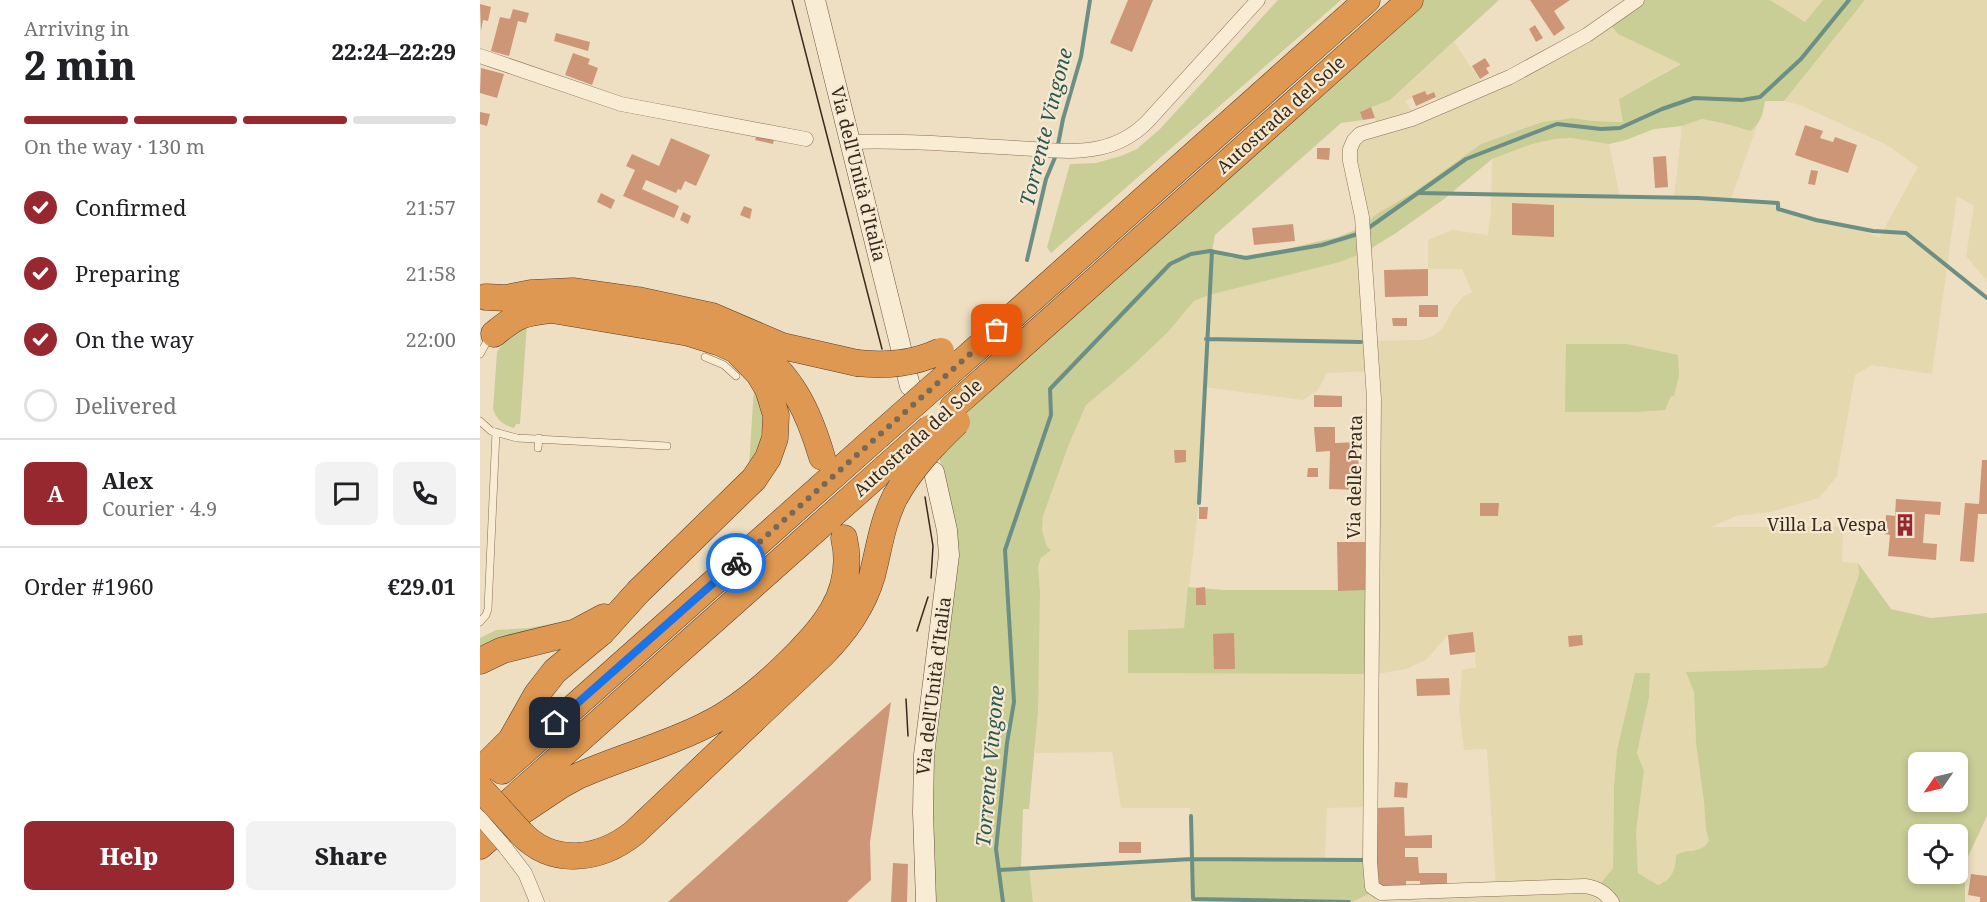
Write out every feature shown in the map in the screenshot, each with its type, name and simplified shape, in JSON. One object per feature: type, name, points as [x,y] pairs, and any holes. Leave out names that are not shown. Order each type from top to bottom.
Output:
[{"type":"highway","name":"Autostrada del Sole","points":[[482,781],[879,436],[944,363],[1116,224],[1367,0]]},
{"type":"highway","name":"Autostrada del Sole","points":[[499,829],[885,468],[955,415],[985,396],[1011,355],[1410,0]]},
{"type":"highway","points":[[489,323],[506,298],[531,293],[574,291],[638,300],[712,316],[782,346],[857,363],[898,364],[914,361],[944,363]]},
{"type":"highway","points":[[638,300],[711,323],[769,361],[788,381],[801,402],[822,457]]},
{"type":"highway","points":[[489,323],[532,312],[552,310],[689,333],[718,342],[736,350],[759,374],[768,388],[776,415],[771,451],[761,470],[737,497],[638,592],[602,632],[546,681],[511,740],[482,781],[499,829],[556,854],[577,857],[595,854],[609,849],[634,833],[823,654],[848,625],[859,607],[869,585],[885,520],[895,497],[915,465],[955,415]]},
{"type":"highway","points":[[499,829],[578,776],[708,724],[756,693],[806,645],[830,617],[843,584],[846,556],[844,538]]},
{"type":"highway","points":[[480,661],[502,650],[576,632],[608,615],[638,592]]},
{"type":"street","name":"Via dell'Unità d'Italia","points":[[815,0],[901,348]]},
{"type":"street","points":[[849,142],[893,141],[1071,150],[1110,146],[1135,133],[1258,0]]},
{"type":"street","name":"Via delle Prata","points":[[1612,902],[1597,888],[1586,886],[1381,893],[1372,887],[1370,862],[1374,399],[1362,217],[1350,161],[1350,149],[1360,134],[1412,119],[1510,77],[1579,39],[1637,0]]},
{"type":"street","points":[[480,56],[621,104],[806,139]]},
{"type":"street","name":"Via dell'Unità d'Italia","points":[[926,902],[924,755],[949,555],[947,530],[934,472]]},
{"type":"street","points":[[499,829],[525,873],[537,902]]},
{"type":"lane","points":[[705,357],[724,365],[736,376]]},
{"type":"lane","points":[[480,421],[495,432],[517,438],[667,446]]},
{"type":"lane","points":[[480,622],[488,609],[495,432]]},
{"type":"lane","points":[[538,448],[539,438]]},
{"type":"shaded area","points":[[1770,0],[1823,0],[1805,22]]},
{"type":"shaded area","points":[[1865,0],[1987,0],[1987,281],[1966,256],[1974,206],[1957,196],[1932,374],[1872,365],[1855,375],[1837,476],[1819,498],[1770,512],[1736,516],[1711,527],[1843,527],[1842,562],[1858,563],[1859,575],[1828,664],[1822,668],[1686,672],[1694,692],[1696,743],[1709,840],[1706,848],[1691,850],[1676,864],[1672,876],[1666,882],[1657,885],[1638,873],[1636,831],[1644,771],[1637,753],[1649,697],[1650,673],[1635,673],[1617,750],[1612,902],[1352,902],[1375,891],[1496,889],[1487,749],[1464,750],[1459,708],[1462,670],[1476,667],[1473,633],[1448,635],[1426,660],[1406,669],[1371,675],[1370,807],[1327,808],[1325,860],[1192,859],[1190,808],[1121,808],[1112,752],[1035,753],[1040,591],[1038,567],[1047,547],[1042,530],[1043,516],[1086,404],[1130,368],[1168,332],[1194,301],[1209,295],[1340,262],[1365,252],[1370,341],[1421,340],[1433,336],[1442,329],[1453,309],[1464,296],[1472,292],[1462,269],[1428,269],[1428,240],[1452,230],[1488,235],[1492,159],[1532,144],[1555,139],[1571,138],[1609,144],[1620,197],[1674,198],[1682,126],[1702,119],[1750,131],[1757,126],[1731,199],[1778,203],[1778,209],[1816,220],[1859,228],[1879,238],[1918,167],[1887,145],[1800,105],[1784,101]],"holes":[[[1372,371],[1371,674],[1264,673],[1129,630],[1184,628],[1199,503],[1204,387],[1303,400],[1318,390],[1327,373]]]},
{"type":"shaded area","points":[[1607,21],[1618,34],[1681,63],[1619,99],[1624,122],[1573,118],[1542,122],[1481,144],[1414,192],[1375,215],[1363,227],[1354,140],[1378,127],[1371,107],[1390,100],[1454,42],[1485,88]],"holes":[[[1425,91],[1427,95],[1434,92],[1441,107],[1416,117],[1405,101]]]},
{"type":"shaded area","points":[[1192,859],[1193,899],[1349,902],[1033,902],[1029,867]]},
{"type":"green space","points":[[1278,0],[1341,0],[1051,253],[1047,247],[1070,164],[1096,163],[1137,149],[1160,129]]},
{"type":"green space","points":[[1415,0],[1499,0],[1390,100],[1361,111],[1363,120],[1341,123],[1215,235],[1212,251],[1231,258],[1338,237],[1363,227],[1375,215],[1414,192],[1481,144],[1542,122],[1573,118],[1623,122],[1619,99],[1681,64],[1618,34],[1607,21],[1637,0],[1770,0],[1805,22],[1823,0],[1865,0],[1784,101],[1765,101],[1759,122],[1750,131],[1702,119],[1682,126],[1654,129],[1609,144],[1571,138],[1532,144],[1492,159],[1444,199],[1365,252],[1340,262],[1209,295],[1194,301],[1168,332],[1086,405],[1043,516],[1042,530],[1047,547],[1051,550],[1041,558],[1038,567],[1040,591],[1038,711],[1029,809],[1023,809],[1021,867],[1029,867],[1033,902],[926,902],[923,812],[948,573],[934,472],[941,465],[936,443],[985,396],[1011,355]]},
{"type":"green space","points":[[527,323],[520,424],[516,424],[514,428],[501,422],[493,409],[497,352],[506,339]]},
{"type":"green space","points":[[1566,344],[1627,344],[1678,355],[1679,375],[1674,396],[1671,396],[1665,410],[1565,412]]},
{"type":"green space","points":[[754,389],[761,410],[762,428],[758,446],[749,465]]},
{"type":"green space","points":[[1858,563],[1891,609],[1931,618],[1987,613],[1987,816],[1968,857],[1968,824],[1908,824],[1908,884],[1965,884],[1965,902],[1612,902],[1597,888],[1613,868],[1617,750],[1635,673],[1650,673],[1649,697],[1637,753],[1644,771],[1636,831],[1638,873],[1658,885],[1667,880],[1672,873],[1676,855],[1703,848],[1709,840],[1696,743],[1694,692],[1686,672],[1822,668],[1827,665],[1859,575]]},
{"type":"green space","points":[[1188,587],[1224,590],[1371,590],[1371,674],[1128,673],[1128,630],[1184,628]]},
{"type":"green space","points":[[567,621],[480,652],[480,638],[496,630],[529,628]]},
{"type":"green space","points":[[1192,859],[1364,860],[1375,891],[1352,902],[1193,899]]},
{"type":"building","points":[[1128,0],[1153,0],[1132,52],[1110,43]]},
{"type":"building","points":[[1530,0],[1570,0],[1554,11],[1565,28],[1554,36]]},
{"type":"building","points":[[480,4],[491,7],[488,21],[483,20],[481,31]]},
{"type":"building","points":[[513,9],[529,13],[526,23],[518,21],[509,56],[491,51],[500,17],[510,19]]},
{"type":"building","points":[[1535,25],[1543,38],[1536,42],[1529,29]]},
{"type":"building","points":[[556,33],[590,42],[588,51],[554,41]]},
{"type":"building","points":[[573,53],[590,59],[588,64],[598,68],[592,85],[565,75]]},
{"type":"building","points":[[1485,58],[1490,66],[1486,68],[1489,73],[1480,79],[1472,66]]},
{"type":"building","points":[[481,68],[504,74],[497,98],[480,93]]},
{"type":"building","points":[[1425,91],[1427,95],[1434,92],[1436,97],[1416,106],[1412,96]]},
{"type":"building","points":[[1371,107],[1375,118],[1363,120],[1360,112]]},
{"type":"building","points":[[480,112],[490,114],[487,126],[480,124]]},
{"type":"building","points":[[1805,125],[1823,131],[1820,138],[1833,142],[1835,137],[1857,145],[1848,173],[1795,155]]},
{"type":"building","points":[[757,135],[774,138],[773,144],[755,140]]},
{"type":"building","points":[[671,138],[710,155],[696,186],[685,181],[681,190],[678,189],[676,193],[646,180],[642,189],[679,206],[674,218],[623,196],[635,170],[626,166],[632,154],[659,166]]},
{"type":"building","points":[[1317,148],[1330,148],[1329,160],[1317,159]]},
{"type":"building","points":[[1666,156],[1668,187],[1655,188],[1653,157]]},
{"type":"building","points":[[1811,170],[1818,171],[1815,185],[1808,184]]},
{"type":"building","points":[[601,193],[615,200],[611,209],[597,202]]},
{"type":"building","points":[[1512,203],[1554,205],[1554,237],[1512,235]]},
{"type":"building","points":[[744,206],[752,209],[750,219],[740,215]]},
{"type":"building","points":[[683,212],[691,216],[688,224],[680,220]]},
{"type":"building","points":[[1293,224],[1295,241],[1254,245],[1252,228]]},
{"type":"building","points":[[1428,269],[1428,296],[1385,297],[1384,270]]},
{"type":"building","points":[[1419,305],[1438,305],[1438,317],[1419,317]]},
{"type":"building","points":[[1392,318],[1407,318],[1407,326],[1393,326]]},
{"type":"building","points":[[1314,395],[1342,396],[1342,407],[1314,407]]},
{"type":"building","points":[[1314,427],[1335,427],[1335,443],[1358,442],[1359,490],[1329,489],[1330,451],[1316,452]]},
{"type":"building","points":[[1174,450],[1186,450],[1186,462],[1175,463]]},
{"type":"building","points":[[1982,460],[1987,460],[1987,514],[1978,514],[1974,562],[1960,561],[1965,503],[1979,504]]},
{"type":"building","points":[[1308,468],[1318,468],[1318,477],[1307,477]]},
{"type":"building","name":"Villa La Vespa","points":[[1896,499],[1941,502],[1940,515],[1925,514],[1923,543],[1937,544],[1936,560],[1888,556],[1890,535],[1885,534],[1886,515],[1895,516]]},
{"type":"building","points":[[1480,503],[1499,503],[1498,516],[1480,516]]},
{"type":"building","points":[[1199,507],[1208,507],[1207,519],[1199,519]]},
{"type":"building","points":[[1337,542],[1365,542],[1365,590],[1338,591]]},
{"type":"building","points":[[1205,587],[1206,605],[1196,605],[1196,588]]},
{"type":"building","points":[[1473,632],[1475,652],[1450,655],[1448,635]]},
{"type":"building","points":[[1234,633],[1235,669],[1214,669],[1213,634]]},
{"type":"building","points":[[1582,635],[1583,645],[1569,647],[1568,636]]},
{"type":"building","points":[[1449,678],[1450,695],[1417,696],[1416,679]]},
{"type":"building","points":[[891,702],[870,842],[871,880],[847,902],[668,902]]},
{"type":"building","points":[[1395,782],[1408,783],[1407,798],[1394,797]]},
{"type":"building","points":[[1404,807],[1405,836],[1432,835],[1432,848],[1405,848],[1405,857],[1418,857],[1419,873],[1447,873],[1447,884],[1420,885],[1420,881],[1406,881],[1406,886],[1376,887],[1374,808]]},
{"type":"building","points":[[1119,842],[1141,842],[1141,853],[1119,853]]},
{"type":"building","points":[[893,863],[908,864],[907,902],[891,902]]},
{"type":"building","points":[[1971,874],[1987,876],[1987,902],[1980,902],[1980,897],[1968,895]]},
{"type":"waterway","name":"Torrente Vingone","points":[[1027,260],[1046,179],[1056,155],[1063,119],[1081,57],[1090,0]]},
{"type":"waterway","points":[[1367,229],[1466,159],[1557,124],[1601,129],[1620,128],[1662,109],[1694,98],[1742,100],[1760,97],[1801,59],[1849,0]]},
{"type":"waterway","points":[[1419,193],[1698,198],[1778,203],[1778,209],[1816,220],[1873,231],[1906,233],[1987,298]]},
{"type":"waterway","name":"Torrente Vingone","points":[[1003,902],[996,849],[1007,743],[1014,702],[1005,550],[1051,415],[1050,389],[1170,264],[1191,254],[1210,251],[1246,258],[1322,245],[1361,233]]},
{"type":"waterway","points":[[1199,503],[1212,251]]},
{"type":"waterway","points":[[1206,339],[1361,342]]},
{"type":"waterway","points":[[1191,816],[1193,899],[1349,902]]},
{"type":"waterway","points":[[999,870],[1192,859],[1364,860]]},
{"type":"tram line","points":[[792,0],[882,349]]},
{"type":"tram line","points":[[925,497],[933,546],[931,578]]},
{"type":"tram line","points":[[917,631],[928,597]]},
{"type":"tram line","points":[[906,699],[908,736]]},
{"type":"way so far","points":[[736,563],[997,330]]},
{"type":"place","name":"Villa La Vespa","points":[[1905,525]]},
{"type":"route","points":[[555,723],[736,563]]}]
